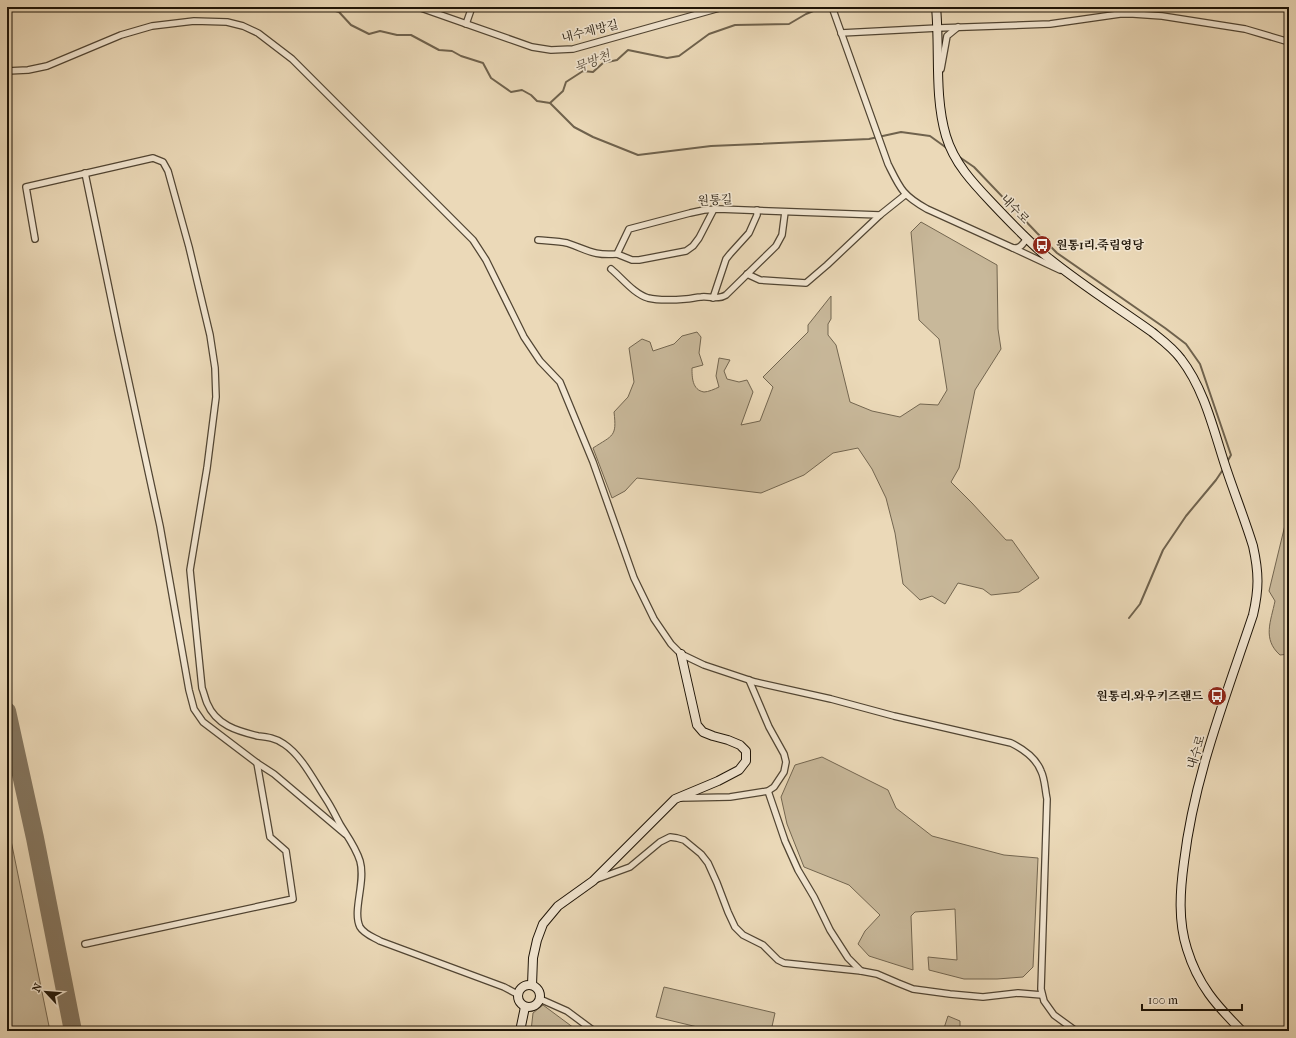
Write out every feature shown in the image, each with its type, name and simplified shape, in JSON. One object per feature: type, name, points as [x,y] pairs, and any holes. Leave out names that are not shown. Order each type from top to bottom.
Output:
[{"type":"street","name":"내수제방길","points":[[418,7],[532,47],[551,50],[573,49],[723,7]]},
{"type":"street","points":[[466,24],[472,7]]},
{"type":"street","points":[[832,7],[888,164],[905,195],[927,209],[1069,274]]},
{"type":"street","name":"내수로","points":[[936,7],[940,107],[946,135],[959,164],[976,186],[1045,255],[1069,274],[1164,341],[1180,358],[1196,384],[1210,420],[1253,546],[1257,563],[1258,578],[1253,615],[1217,723],[1195,798],[1185,850],[1181,884],[1182,924],[1186,948],[1197,975],[1203,987],[1242,1031]]},
{"type":"street","points":[[840,31],[1050,24],[1120,14],[1148,14],[1245,30],[1289,42]]},
{"type":"street","points":[[7,71],[28,70],[47,66],[121,35],[152,26],[194,21],[227,22],[243,26],[258,33],[292,60],[473,240],[486,260],[524,338],[540,361],[560,382],[593,462],[634,578],[654,619],[671,644],[680,654],[704,665],[749,680],[1011,743],[1032,757],[1041,771],[1047,799],[1041,989],[1044,1001],[1054,1015],[1076,1031]]},
{"type":"street","points":[[939,77],[947,36],[958,27]]},
{"type":"street","points":[[35,239],[26,187],[153,158],[163,162],[168,171],[189,247],[210,335],[215,368],[216,397],[207,468],[190,570],[202,688],[207,704],[216,717],[228,726],[239,732],[274,739],[283,743],[299,759],[329,803],[353,844],[362,871],[357,917],[361,927],[367,934],[380,941],[504,987],[518,994]]},
{"type":"street","points":[[85,173],[160,526],[189,690],[194,708],[203,722],[274,774],[348,837]]},
{"type":"street","points":[[747,274],[760,280],[806,283],[880,215],[905,195]]},
{"type":"street","points":[[538,240],[567,243],[592,253],[603,255],[617,254],[632,260],[640,260],[686,251],[693,246],[699,238],[714,209]]},
{"type":"street","name":"원통길","points":[[617,254],[629,229],[690,212],[714,209],[880,215]]},
{"type":"street","points":[[713,298],[726,259],[749,233],[757,215],[757,210]]},
{"type":"street","points":[[612,269],[637,291],[648,298],[673,300],[701,296],[722,298],[776,246],[782,235],[785,212]]},
{"type":"street","points":[[1013,248],[1021,246],[1027,238]]},
{"type":"street","points":[[532,985],[533,958],[537,940],[543,924],[558,906],[593,881],[675,799],[718,781],[739,770],[746,761],[746,751],[740,745],[703,732],[697,725],[680,654]]},
{"type":"street","points":[[675,799],[730,797],[768,791],[774,787],[784,772],[786,762],[784,754],[769,727],[749,680]]},
{"type":"street","points":[[85,944],[293,898],[286,851],[270,837],[257,763]]},
{"type":"street","points":[[768,791],[785,841],[798,870],[814,896],[830,930],[848,958],[861,971]]},
{"type":"street","points":[[593,881],[630,867],[660,842],[670,837],[677,838],[684,840],[701,854],[708,863],[735,927],[743,935],[763,945],[778,960],[784,963],[861,971],[877,974],[913,988],[950,994],[984,997],[1018,993],[1042,995]]},
{"type":"street","points":[[528,984],[532,985],[540,992],[540,1000],[532,1007],[525,1007],[519,1002],[518,994],[521,988],[528,984]]},
{"type":"street","points":[[540,1000],[567,1011],[594,1031]]},
{"type":"street","points":[[520,1031],[525,1007]]},
{"type":"shaded area","points":[[921,222],[997,265],[998,329],[1001,349],[975,390],[959,468],[951,482],[1006,540],[1012,540],[1039,578],[1019,592],[991,595],[983,589],[958,583],[945,604],[932,596],[920,600],[903,584],[895,533],[886,498],[872,469],[858,448],[833,453],[804,475],[761,493],[637,478],[625,491],[612,498],[593,448],[609,437],[614,431],[614,412],[628,397],[634,382],[629,348],[642,339],[650,342],[653,351],[674,344],[682,336],[697,332],[701,337],[699,353],[703,365],[692,368],[693,379],[697,389],[704,392],[719,387],[716,376],[719,358],[730,360],[724,371],[727,379],[739,382],[747,380],[753,392],[741,425],[760,421],[773,387],[763,377],[808,332],[808,325],[831,296],[831,319],[828,324],[828,335],[836,345],[850,402],[872,411],[900,417],[920,404],[938,405],[947,390],[939,339],[919,320],[911,232]]},
{"type":"shaded area","points":[[1289,516],[1289,654],[1280,655],[1274,649],[1269,636],[1270,623],[1275,601],[1269,591],[1285,525]]},
{"type":"shaded area","points":[[822,757],[888,790],[896,808],[932,836],[1004,855],[1038,858],[1033,967],[1023,977],[964,979],[929,970],[928,957],[957,960],[955,909],[915,912],[911,916],[913,970],[869,956],[858,944],[865,931],[880,915],[849,885],[804,867],[787,824],[781,797],[795,765]]},
{"type":"shaded area","points":[[7,821],[50,1031],[7,1031]]},
{"type":"shaded area","points":[[664,987],[775,1013],[771,1031],[714,1031],[656,1017]]},
{"type":"shaded area","points":[[543,1005],[578,1031],[531,1031],[533,1013]]},
{"type":"shaded area","points":[[948,1016],[960,1021],[960,1031],[943,1031]]},
{"type":"waterway","name":"묵방천","points":[[322,7],[339,12],[351,25],[369,34],[380,31],[397,35],[411,35],[439,50],[452,51],[461,56],[483,63],[491,78],[511,92],[522,90],[531,95],[537,101],[550,103],[563,91],[566,82],[583,71],[593,72],[603,63],[617,60],[628,50],[667,58],[679,56],[709,34],[735,25],[789,24],[806,14],[823,7]]},
{"type":"waterway","points":[[550,103],[574,127],[593,137],[638,155],[711,146],[869,139],[901,132],[930,136],[948,149]]},
{"type":"waterway","points":[[958,156],[974,167],[1057,253],[1186,344],[1200,364],[1231,455],[1227,462]]},
{"type":"waterway","points":[[1129,618],[1140,604],[1163,550],[1186,516],[1224,468]]},
{"type":"taxiway","points":[[7,711],[35,838],[73,1031]]},
{"type":"place","name":"원통1리.죽림영당","points":[[1042,245]]},
{"type":"place","name":"원통리.와우키즈랜드","points":[[1217,696]]}]
